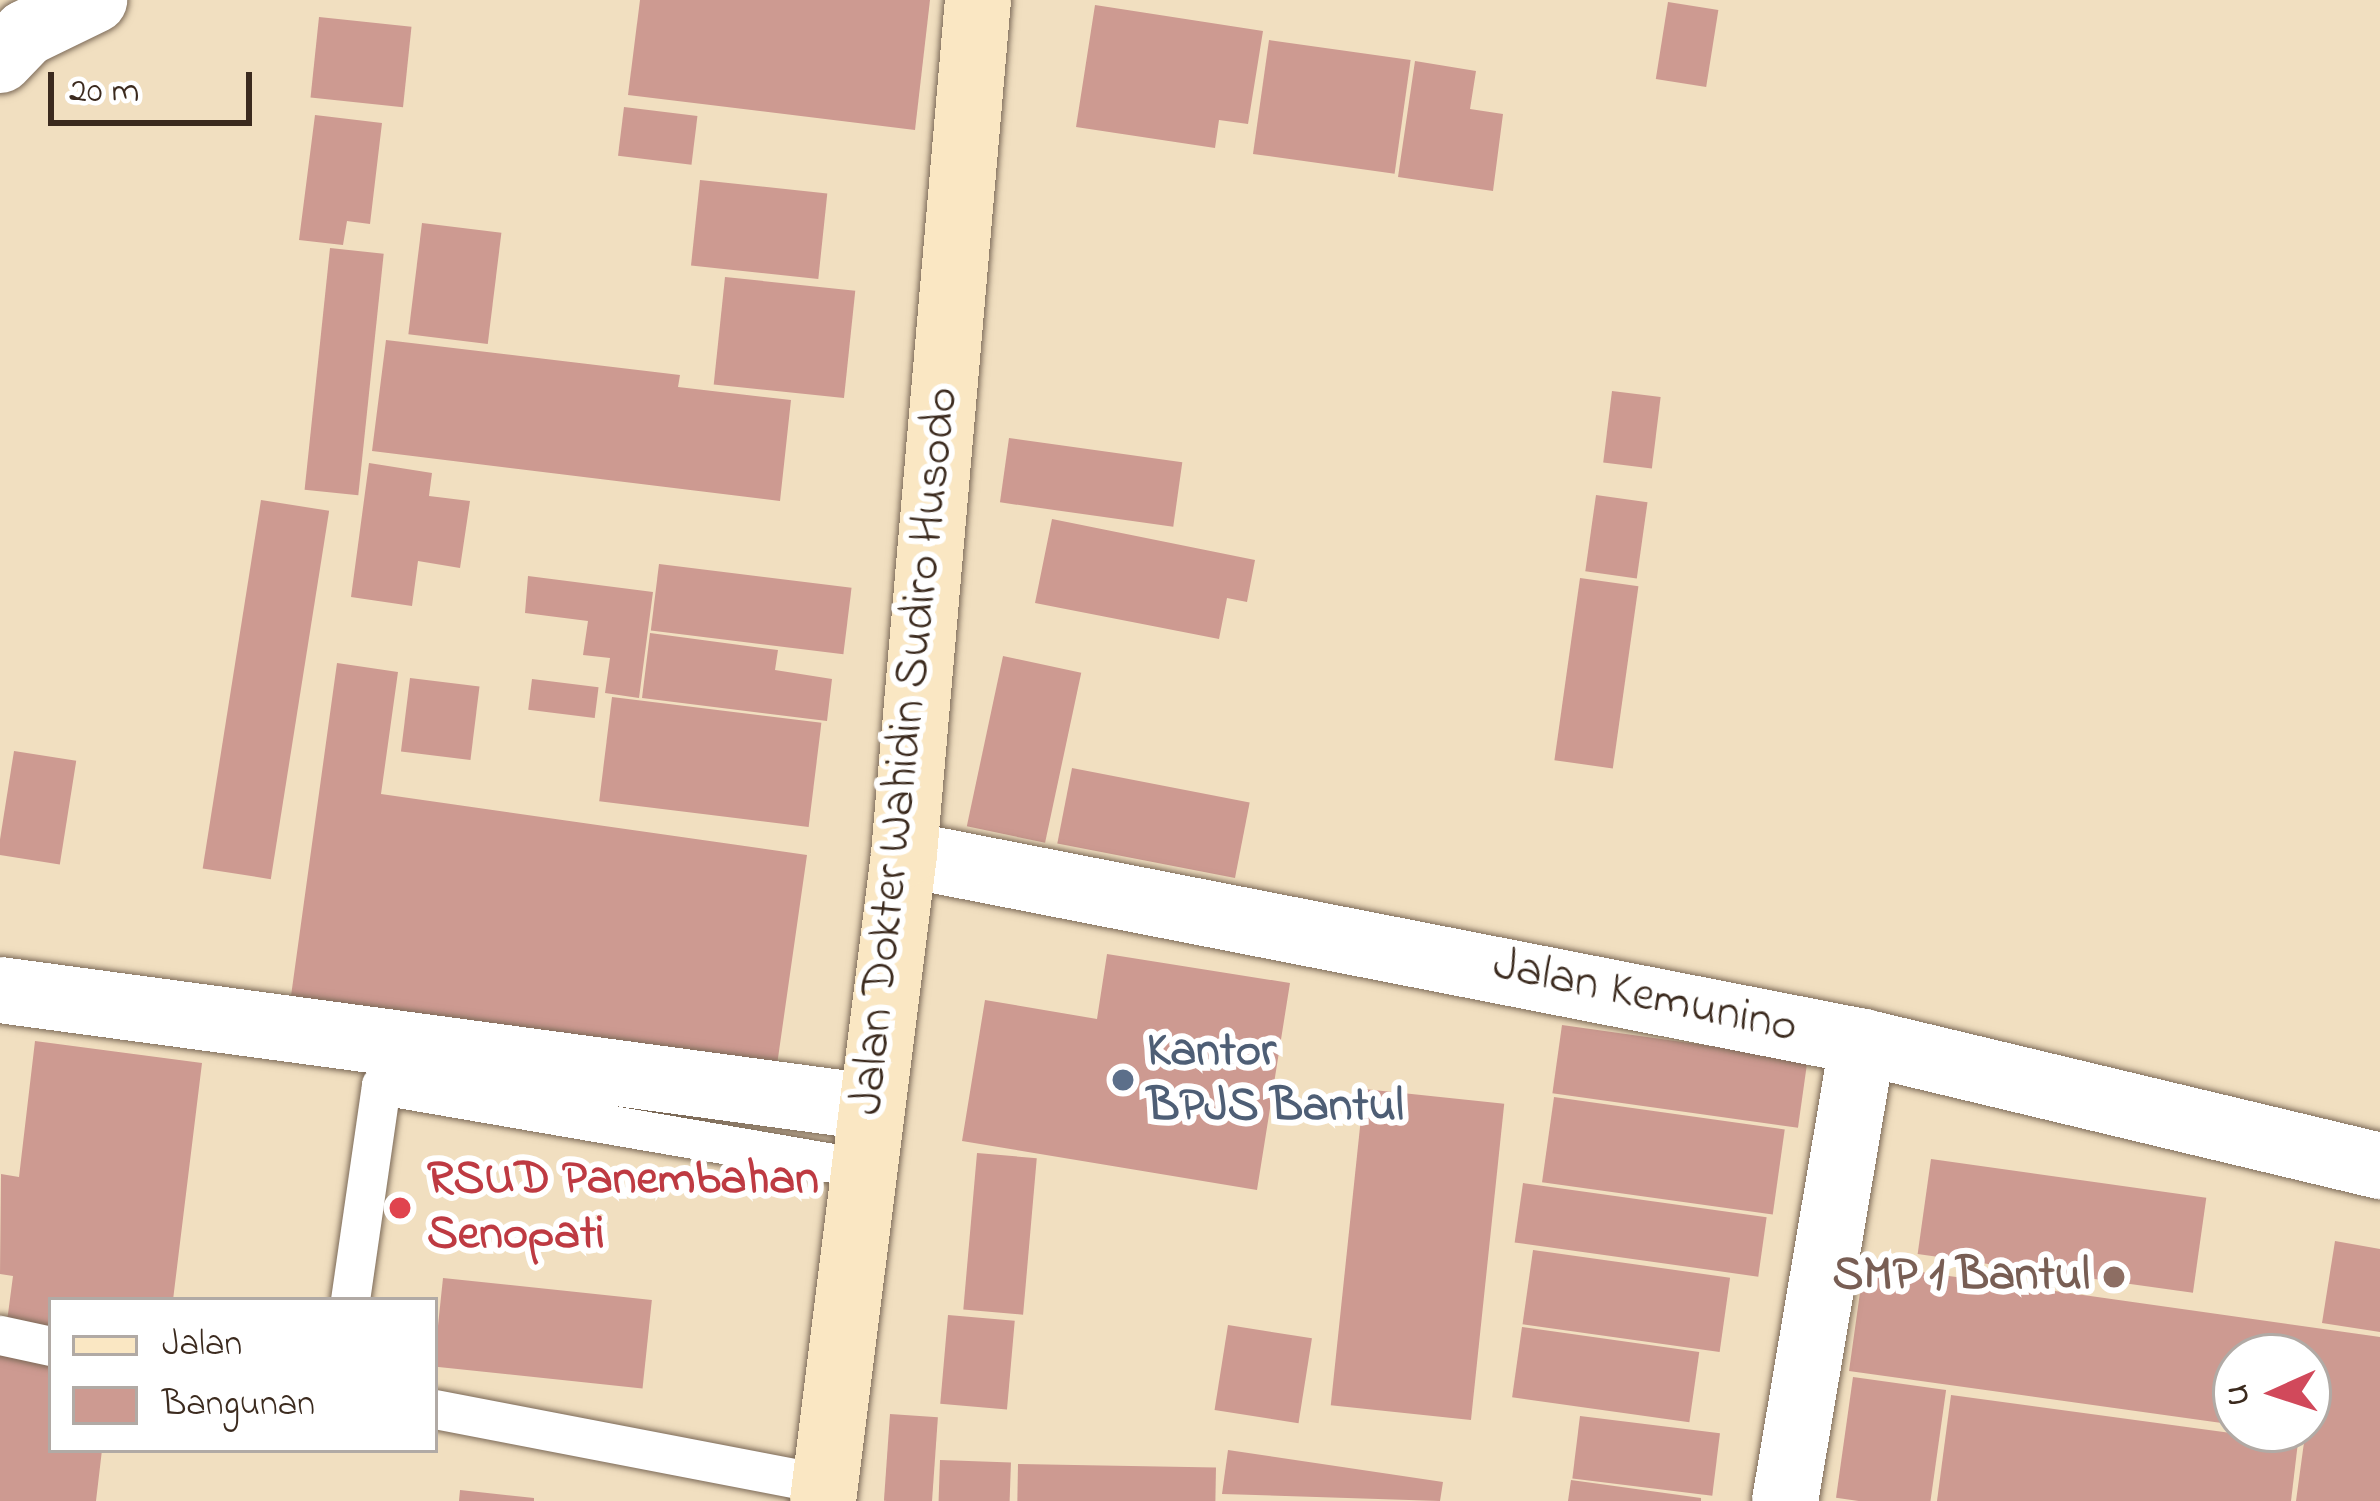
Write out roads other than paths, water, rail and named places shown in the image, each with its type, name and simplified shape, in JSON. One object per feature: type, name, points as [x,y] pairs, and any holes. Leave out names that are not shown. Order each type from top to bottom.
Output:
[{"type":"main road","name":"Jalan Dokter Wahidin Sudiro Husodo","points":[[824,1493],[904,854],[978,0]]},
{"type":"street","points":[[0,60],[26,33],[94,0]]},
{"type":"street","name":"Jalan Kemunino","points":[[904,854],[1863,1042],[2380,1166]]},
{"type":"street","points":[[0,990],[866,1138]]},
{"type":"street","points":[[1785,1501],[1863,1042]]},
{"type":"lane","points":[[350,1297],[373,1094],[381,1085],[866,1138]]},
{"type":"lane","points":[[0,1335],[48,1345]]},
{"type":"lane","points":[[438,1409],[824,1493]]},
{"type":"place","name":"Kantor BPJS Bantul","points":[[1123,1080]]},
{"type":"place","name":"RSUD Panembahan Senopati","points":[[400,1208]]},
{"type":"place","name":"SMP 1 Bantul","points":[[2114,1277]]}]
